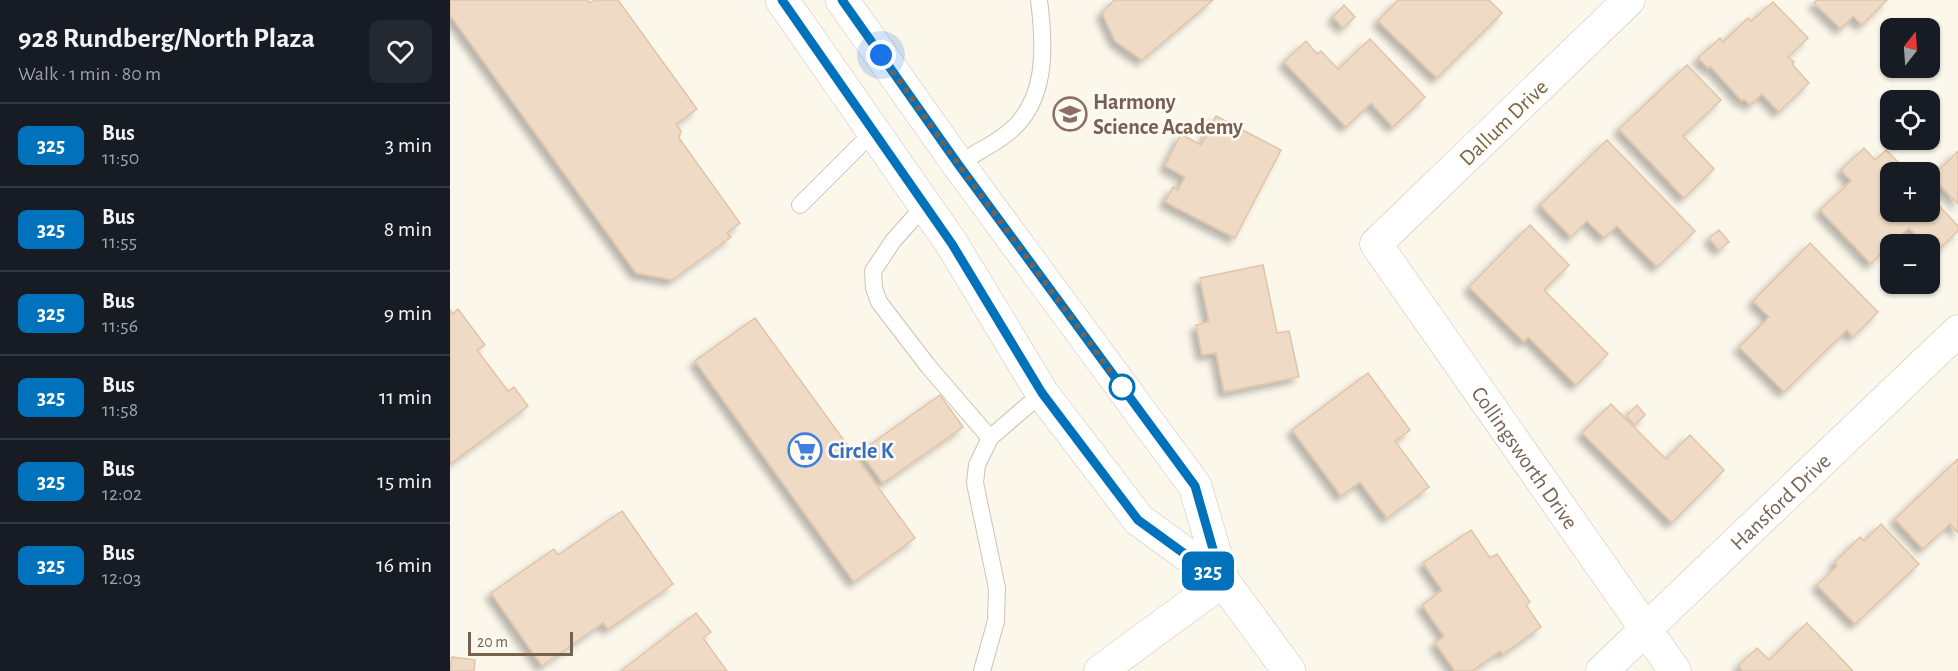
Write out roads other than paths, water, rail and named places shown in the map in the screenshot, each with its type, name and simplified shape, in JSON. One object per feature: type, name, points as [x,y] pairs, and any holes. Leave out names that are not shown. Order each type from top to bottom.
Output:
[{"type":"main road","points":[[782,0],[952,244],[1042,393],[1138,520],[1222,581],[1289,671]]},
{"type":"main road","points":[[842,0],[958,164],[1195,486],[1222,581]]},
{"type":"street","name":"Dallum Drive","points":[[1376,244],[1629,0]]},
{"type":"street","name":"Collingsworth Drive","points":[[1376,244],[1675,671]]},
{"type":"street","name":"Hansford Drive","points":[[1602,671],[1958,331]]},
{"type":"street","points":[[1100,671],[1222,581]]},
{"type":"lane","points":[[958,164],[1005,135],[1029,110],[1040,76],[1043,57],[1044,36],[1039,0]]},
{"type":"lane","points":[[800,205],[874,131]]},
{"type":"lane","points":[[925,205],[893,241],[873,271],[874,288],[879,302],[928,366],[990,438]]},
{"type":"lane","points":[[982,671],[996,621],[997,588],[975,483],[977,465],[990,438],[1042,393]]},
{"type":"place","name":"Harmony Science Academy","points":[[1070,114]]},
{"type":"place","name":"Circle K","points":[[805,450]]}]
